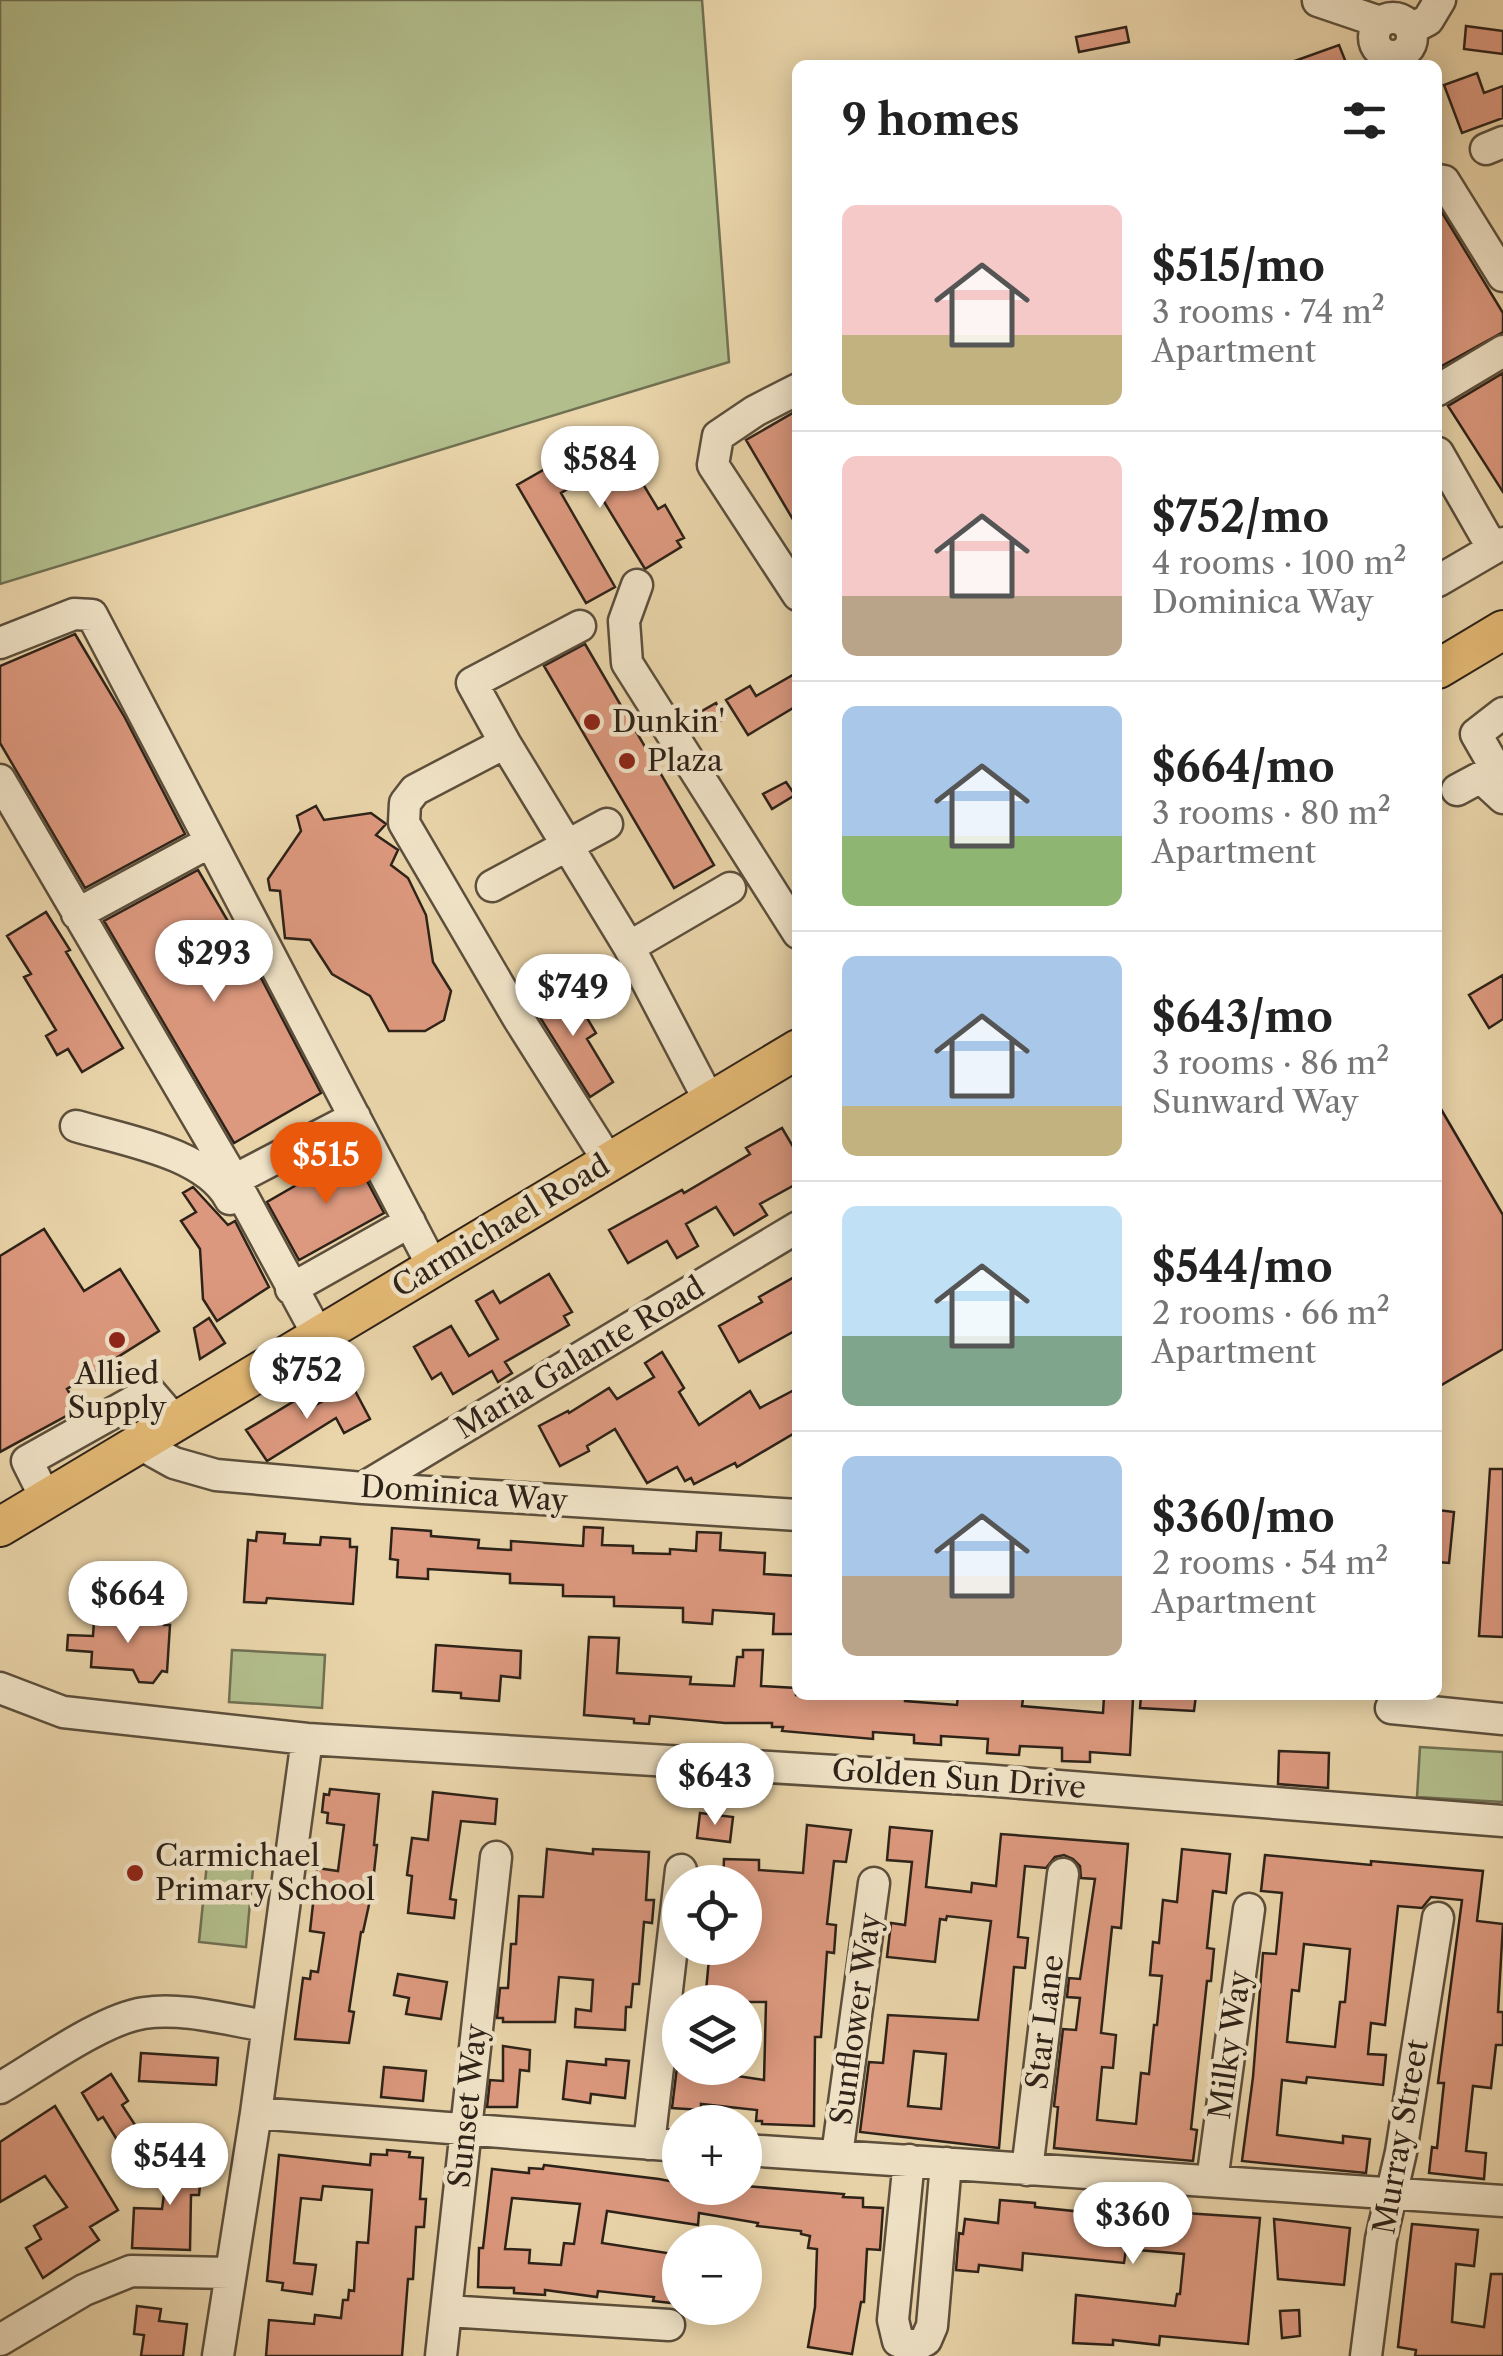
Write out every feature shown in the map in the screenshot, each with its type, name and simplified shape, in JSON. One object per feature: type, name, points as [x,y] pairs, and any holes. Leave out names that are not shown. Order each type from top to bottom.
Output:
[{"type":"main road","points":[[1442,667],[1503,630]]},
{"type":"main road","name":"Carmichael Road","points":[[0,1527],[792,1053]]},
{"type":"street","points":[[1318,1],[1380,22],[1391,17],[1403,20],[1411,30],[1428,20],[1440,0]]},
{"type":"street","points":[[1442,180],[1503,276]]},
{"type":"street","points":[[1442,388],[1503,351]]},
{"type":"street","points":[[792,392],[718,436],[713,465],[792,587]]},
{"type":"street","points":[[1442,459],[1498,546],[1442,579]]},
{"type":"street","points":[[637,585],[624,622],[626,663],[792,924]]},
{"type":"street","points":[[0,643],[63,618],[92,615],[434,1266]]},
{"type":"street","points":[[580,626],[472,683],[629,947],[710,1102]]},
{"type":"street","points":[[1457,790],[1496,770],[1476,734],[1503,714]]},
{"type":"street","points":[[505,743],[414,790],[405,802],[404,823],[518,1018],[609,1162]]},
{"type":"street","points":[[0,780],[234,1180],[291,1288],[311,1340]]},
{"type":"street","points":[[492,886],[607,824]]},
{"type":"street","points":[[76,914],[210,842]]},
{"type":"street","points":[[629,947],[730,888]]},
{"type":"street","points":[[234,1180],[355,1118]]},
{"type":"street","points":[[76,1126],[188,1160],[223,1185],[311,1340]]},
{"type":"street","points":[[291,1288],[410,1222]]},
{"type":"street","name":"Maria Galante Road","points":[[364,1488],[792,1231]]},
{"type":"street","points":[[46,1499],[27,1461],[150,1392],[175,1421]]},
{"type":"street","name":"Dominica Way","points":[[138,1443],[174,1464],[216,1475],[792,1515]]},
{"type":"street","points":[[758,1512],[792,1492]]},
{"type":"street","name":"Golden Sun Drive","points":[[0,1688],[63,1712],[308,1739],[982,1780],[1503,1820]]},
{"type":"street","points":[[1391,1708],[1503,1719]]},
{"type":"street","points":[[218,2356],[308,1739]]},
{"type":"street","name":"Sunset Way","points":[[441,2356],[496,1857]]},
{"type":"street","name":"Star Lane","points":[[1027,2170],[1063,1874]]},
{"type":"street","name":"Sunflower Way","points":[[837,2155],[874,1883]]},
{"type":"street","name":"Milky Way","points":[[1212,2181],[1249,1908]]},
{"type":"street","name":"Murray Street","points":[[1366,2356],[1438,1918]]},
{"type":"street","points":[[649,2144],[670,1965]]},
{"type":"street","points":[[0,2088],[103,2028],[144,2013],[170,2012],[267,2026]]},
{"type":"street","points":[[256,2113],[662,2145]]},
{"type":"street","points":[[762,2151],[1503,2201]]},
{"type":"street","points":[[909,2160],[893,2320],[897,2339],[910,2346],[926,2340],[932,2326],[946,2163]]},
{"type":"street","points":[[0,2340],[84,2290],[131,2271],[228,2272]]},
{"type":"street","points":[[446,2311],[670,2326]]},
{"type":"green space","points":[[0,0],[702,0],[729,362],[0,584]]},
{"type":"green space","points":[[232,1650],[325,1655],[322,1708],[229,1702]]},
{"type":"green space","points":[[1420,1747],[1503,1752],[1503,1802],[1417,1797]]},
{"type":"green space","points":[[208,1853],[254,1857],[246,1947],[199,1942]]},
{"type":"building","points":[[1466,26],[1503,31],[1503,54],[1464,49]]},
{"type":"building","points":[[1126,27],[1129,42],[1079,52],[1076,37]]},
{"type":"building","points":[[1339,45],[1345,60],[1297,60]]},
{"type":"building","points":[[1477,73],[1484,93],[1503,86],[1503,118],[1462,133],[1444,85]]},
{"type":"building","points":[[1442,213],[1503,313],[1503,332],[1442,366]]},
{"type":"building","points":[[1503,373],[1503,492],[1448,406]]},
{"type":"building","points":[[792,413],[792,518],[746,440]]},
{"type":"building","points":[[617,428],[631,453],[626,456],[658,509],[665,505],[684,538],[677,541],[681,547],[645,569],[589,477],[561,493],[615,587],[586,603],[517,485]]},
{"type":"building","points":[[75,634],[124,716],[185,834],[85,888],[0,743],[0,666]]},
{"type":"building","name":"Plaza","points":[[585,644],[714,865],[674,888],[544,666]]},
{"type":"building","points":[[792,675],[792,709],[748,735],[726,700],[750,686],[756,696]]},
{"type":"building","points":[[716,703],[725,718],[704,731],[695,715]]},
{"type":"building","points":[[786,782],[792,791],[792,797],[772,809],[763,794]]},
{"type":"building","points":[[316,806],[324,820],[371,813],[386,824],[376,835],[398,850],[391,865],[408,878],[426,915],[433,962],[451,991],[444,1020],[425,1031],[389,1031],[370,996],[332,974],[310,940],[285,938],[280,891],[270,890],[268,879],[301,831],[297,816]]},
{"type":"building","points":[[198,870],[260,976],[321,1093],[234,1143],[104,921]]},
{"type":"building","points":[[46,912],[123,1048],[82,1072],[68,1049],[57,1055],[46,1036],[56,1030],[24,977],[31,974],[7,936]]},
{"type":"building","points":[[1503,975],[1503,1019],[1489,1028],[1469,995]]},
{"type":"building","points":[[558,986],[574,1012],[581,1008],[596,1033],[587,1039],[613,1082],[590,1097],[531,1003]]},
{"type":"building","points":[[1442,1111],[1503,1215],[1503,1349],[1442,1385]]},
{"type":"building","points":[[782,1128],[792,1145],[792,1186],[760,1204],[767,1215],[734,1235],[716,1207],[686,1224],[698,1246],[677,1258],[667,1241],[628,1263],[609,1230],[682,1190],[684,1193],[750,1154],[746,1148]]},
{"type":"building","points":[[352,1153],[384,1213],[299,1260],[267,1202]]},
{"type":"building","points":[[193,1187],[228,1225],[235,1221],[269,1287],[217,1321],[203,1299],[200,1249],[181,1221],[196,1212],[183,1193]]},
{"type":"building","points":[[44,1229],[84,1291],[120,1269],[159,1331],[67,1389],[79,1409],[0,1452],[0,1256]]},
{"type":"building","points":[[549,1274],[572,1312],[564,1316],[569,1325],[505,1362],[512,1373],[498,1382],[492,1371],[453,1394],[441,1373],[432,1379],[414,1347],[451,1326],[469,1356],[498,1339],[476,1301],[493,1291],[500,1303]]},
{"type":"building","points":[[792,1278],[792,1332],[739,1362],[719,1326],[762,1302],[759,1297]]},
{"type":"building","points":[[209,1318],[225,1343],[200,1359],[194,1328]]},
{"type":"building","points":[[662,1352],[684,1388],[679,1392],[699,1425],[750,1391],[760,1408],[792,1391],[792,1435],[737,1467],[735,1463],[694,1484],[691,1478],[685,1481],[677,1467],[647,1483],[615,1429],[587,1446],[589,1451],[560,1466],[539,1426],[609,1388],[617,1399],[654,1377],[645,1363]]},
{"type":"building","points":[[352,1385],[370,1419],[344,1433],[336,1418],[267,1461],[246,1430],[296,1400],[303,1412]]},
{"type":"building","points":[[1490,1469],[1503,1469],[1503,1637],[1479,1636]]},
{"type":"building","points":[[1442,1510],[1454,1512],[1449,1563],[1442,1562]]},
{"type":"building","points":[[584,1527],[603,1528],[602,1545],[633,1546],[633,1553],[696,1551],[697,1532],[721,1533],[720,1550],[765,1553],[764,1574],[792,1576],[792,1634],[773,1634],[774,1614],[713,1610],[712,1624],[683,1622],[683,1608],[614,1606],[614,1597],[563,1596],[563,1585],[510,1583],[510,1574],[428,1569],[428,1579],[397,1577],[398,1560],[390,1559],[392,1528],[479,1540],[478,1548],[511,1550],[511,1541],[583,1546]]},
{"type":"building","points":[[257,1532],[285,1534],[284,1543],[320,1545],[321,1537],[350,1539],[350,1547],[357,1547],[353,1604],[267,1598],[266,1603],[244,1602],[248,1540],[256,1541]]},
{"type":"building","points":[[144,1612],[158,1613],[164,1625],[170,1625],[167,1672],[162,1671],[153,1683],[139,1682],[133,1670],[91,1667],[92,1652],[67,1650],[68,1635],[93,1636],[94,1621],[136,1623]]},
{"type":"building","points":[[589,1637],[619,1638],[617,1673],[691,1677],[690,1684],[734,1686],[737,1657],[743,1657],[743,1650],[763,1650],[761,1686],[792,1688],[792,1700],[905,1700],[957,1705],[958,1700],[1023,1700],[1022,1706],[1103,1713],[1104,1700],[1133,1700],[1130,1755],[1090,1752],[1090,1762],[1062,1761],[1062,1748],[1020,1746],[1019,1755],[987,1753],[988,1739],[941,1736],[941,1745],[914,1743],[914,1735],[873,1732],[873,1739],[782,1731],[783,1727],[772,1727],[772,1723],[650,1716],[649,1724],[584,1715]]},
{"type":"building","points":[[436,1645],[521,1651],[520,1678],[501,1676],[499,1701],[433,1691]]},
{"type":"building","points":[[1141,1700],[1195,1700],[1194,1711],[1140,1708]]},
{"type":"building","points":[[1279,1751],[1329,1753],[1328,1788],[1278,1784]]},
{"type":"building","points":[[330,1789],[379,1794],[372,1891],[361,1932],[349,2011],[354,2012],[349,2043],[295,2039],[303,1978],[310,1979],[311,1971],[318,1972],[324,1933],[310,1931],[317,1868],[338,1871],[344,1825],[327,1823],[328,1813],[322,1812],[324,1794],[329,1795]]},
{"type":"building","points":[[433,1792],[497,1799],[495,1824],[461,1821],[450,1899],[456,1900],[454,1918],[408,1913],[412,1876],[407,1875],[412,1838],[428,1840]]},
{"type":"building","points":[[700,1813],[733,1817],[730,1842],[697,1838]]},
{"type":"building","points":[[807,1825],[851,1830],[846,1862],[834,1861],[827,1924],[836,1925],[834,1953],[827,1952],[821,2037],[815,2037],[814,2126],[762,2124],[762,2105],[672,2105],[675,2085],[762,2085],[766,2002],[762,2002],[762,1985],[707,1985],[708,1965],[762,1965],[762,1870],[803,1873]]},
{"type":"building","points":[[890,1827],[932,1831],[926,1887],[971,1892],[972,1883],[996,1886],[1001,1834],[1128,1844],[1121,1928],[1112,1927],[1101,2033],[1116,2035],[1113,2068],[1102,2067],[1097,2120],[1136,2124],[1141,2073],[1149,2074],[1157,2025],[1162,1976],[1150,1975],[1153,1942],[1159,1943],[1163,1900],[1177,1902],[1182,1849],[1230,1854],[1226,1893],[1213,1891],[1207,1948],[1214,1949],[1191,2129],[1197,2130],[1193,2161],[1054,2148],[1058,2107],[1054,2106],[1063,2029],[1076,2030],[1080,1998],[1067,1997],[1069,1978],[1080,1979],[1095,1879],[1081,1878],[1080,1866],[1064,1855],[1055,1857],[1046,1868],[1025,1866],[1018,1937],[1028,1938],[1025,1968],[1014,1967],[999,2148],[860,2132],[869,2062],[883,2063],[888,2015],[978,2020],[991,1921],[947,1916],[946,1920],[940,1919],[935,1962],[887,1957],[891,1923],[905,1925],[912,1862],[887,1860]],"holes":[[[914,2051],[946,2054],[941,2109],[908,2106]]]},
{"type":"building","points":[[547,1849],[593,1854],[593,1849],[649,1852],[646,1900],[654,1900],[652,1923],[644,1922],[639,1984],[633,1984],[631,2007],[626,2007],[625,2030],[575,2027],[576,2009],[591,2011],[593,1980],[559,1977],[555,2022],[503,2022],[503,2018],[497,2018],[500,1988],[508,1988],[511,1944],[516,1944],[519,1896],[543,1897]]},
{"type":"building","points":[[1265,1855],[1483,1871],[1477,1921],[1503,1924],[1498,2012],[1503,2012],[1503,2045],[1496,2045],[1491,2088],[1473,2086],[1466,2151],[1486,2153],[1484,2179],[1429,2173],[1432,2147],[1437,2148],[1444,2083],[1438,2083],[1462,1900],[1431,1897],[1422,1908],[1398,1906],[1385,2025],[1371,2023],[1368,2054],[1386,2055],[1383,2085],[1307,2077],[1306,2083],[1282,2080],[1277,2135],[1343,2143],[1343,2136],[1370,2139],[1366,2173],[1242,2161],[1263,1953],[1276,1954],[1282,1893],[1261,1891]],"holes":[[[1304,1944],[1350,1949],[1345,2002],[1340,2002],[1335,2047],[1287,2042],[1292,1990],[1299,1991]]]},
{"type":"building","points":[[724,1859],[759,1860],[759,1865],[724,1865]]},
{"type":"building","points":[[398,1974],[447,1982],[441,2019],[406,2014],[409,1998],[394,1995]]},
{"type":"building","points":[[503,2046],[530,2050],[529,2071],[520,2070],[517,2107],[487,2107],[490,2080],[503,2081]]},
{"type":"building","points":[[141,2053],[218,2058],[216,2085],[139,2081]]},
{"type":"building","points":[[606,2059],[629,2061],[625,2098],[591,2094],[590,2103],[563,2099],[567,2061],[606,2065]]},
{"type":"building","points":[[384,2067],[426,2071],[423,2101],[381,2097]]},
{"type":"building","points":[[111,2074],[128,2101],[122,2105],[139,2131],[119,2143],[103,2117],[98,2120],[82,2093]]},
{"type":"building","points":[[55,2106],[118,2210],[90,2227],[99,2240],[43,2278],[26,2248],[41,2239],[34,2226],[67,2207],[45,2176],[0,2202],[0,2142]]},
{"type":"building","points":[[170,2149],[197,2153],[195,2174],[201,2175],[199,2195],[191,2195],[190,2250],[132,2248],[134,2208],[162,2209]]},
{"type":"building","points":[[387,2150],[410,2152],[409,2157],[423,2158],[420,2199],[426,2199],[424,2227],[416,2227],[413,2279],[408,2279],[402,2356],[266,2356],[269,2320],[314,2324],[315,2315],[341,2318],[343,2300],[348,2300],[349,2290],[354,2291],[357,2242],[368,2243],[372,2190],[323,2186],[321,2200],[301,2198],[294,2263],[316,2265],[312,2294],[282,2290],[283,2283],[267,2281],[279,2155],[370,2165],[371,2154],[387,2155]]},
{"type":"building","points":[[544,2165],[662,2180],[662,2205],[762,2205],[762,2187],[844,2194],[843,2197],[863,2198],[863,2207],[883,2208],[880,2250],[867,2249],[864,2302],[852,2354],[808,2347],[815,2307],[817,2249],[808,2248],[810,2236],[758,2223],[699,2213],[698,2225],[607,2211],[602,2243],[662,2252],[662,2302],[653,2301],[654,2297],[598,2291],[597,2297],[478,2287],[479,2248],[483,2248],[492,2169],[529,2173],[529,2168],[543,2169]],"holes":[[[512,2198],[580,2204],[574,2244],[564,2243],[561,2265],[529,2263],[530,2250],[505,2249]]]},
{"type":"building","points":[[1000,2200],[1104,2214],[1104,2210],[1138,2214],[1139,2210],[1260,2218],[1248,2344],[1160,2336],[1159,2345],[1113,2340],[1113,2345],[1073,2343],[1076,2295],[1175,2306],[1184,2254],[1126,2249],[1124,2263],[1023,2253],[1022,2270],[979,2265],[978,2272],[956,2270],[959,2233],[963,2234],[965,2219],[998,2223]]},
{"type":"building","points":[[1274,2219],[1350,2228],[1344,2285],[1278,2279]]},
{"type":"building","points":[[1412,2224],[1478,2230],[1474,2266],[1456,2264],[1452,2322],[1484,2327],[1491,2274],[1503,2274],[1503,2356],[1415,2356],[1416,2350],[1398,2347]]},
{"type":"building","points":[[137,2306],[161,2309],[159,2321],[187,2324],[183,2356],[141,2356],[144,2335],[134,2334]]},
{"type":"building","points":[[1299,2310],[1300,2336],[1282,2338],[1280,2311]]},
{"type":"place","name":"Dunkin'","points":[[592,722]]},
{"type":"place","name":"Plaza","points":[[627,761]]},
{"type":"place","name":"Allied Supply","points":[[117,1340]]},
{"type":"place","name":"Carmichael Primary School","points":[[135,1873]]}]
